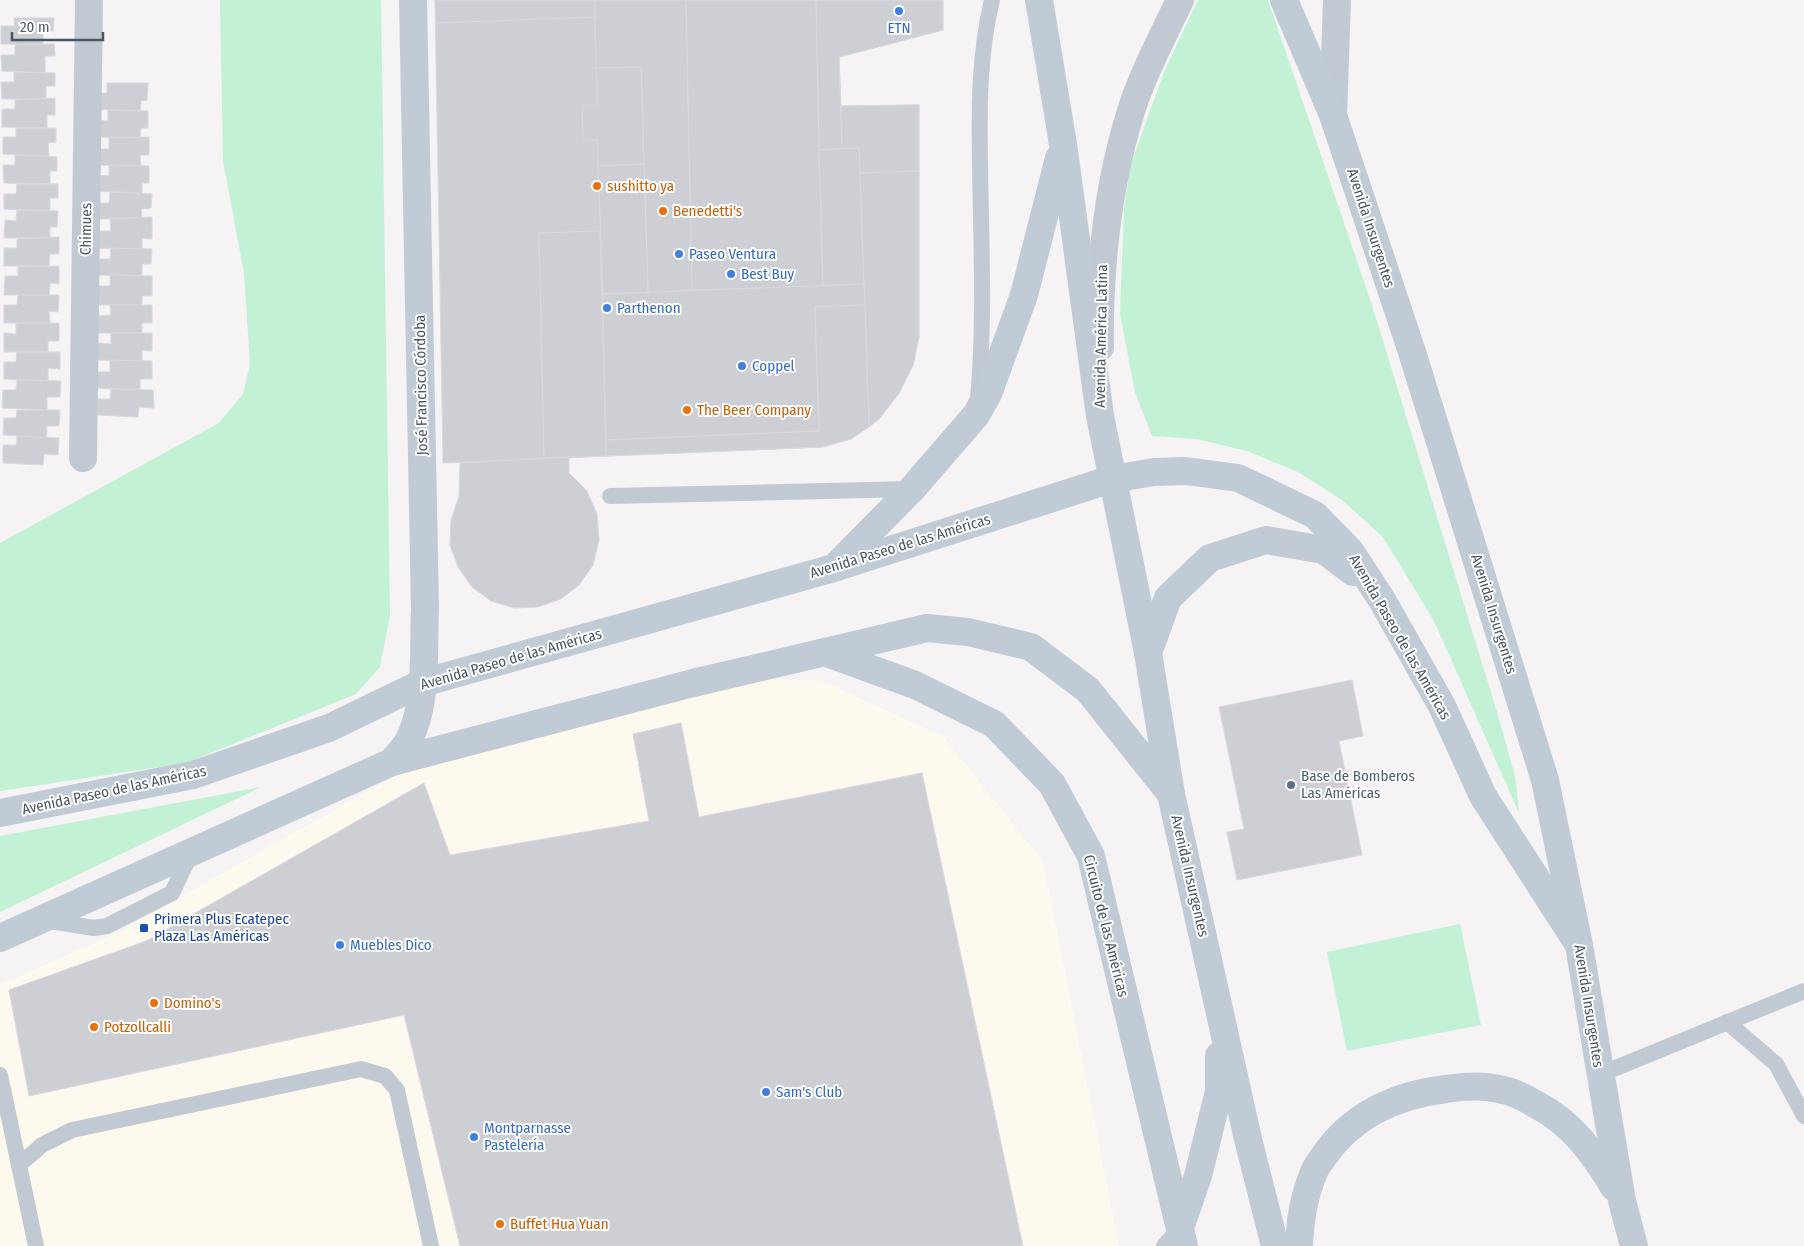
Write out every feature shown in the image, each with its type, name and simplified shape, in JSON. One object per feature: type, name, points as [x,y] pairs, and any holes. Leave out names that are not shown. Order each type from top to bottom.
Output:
[{"type":"main road","name":"José Francisco Córdoba","points":[[392,762],[408,742],[419,716],[425,599],[413,0]]},
{"type":"main road","name":"Avenida Insurgentes","points":[[1039,0],[1063,144],[1100,416],[1148,653],[1171,794],[1248,1139],[1275,1246]]},
{"type":"main road","name":"Avenida Insurgentes","points":[[1284,0],[1333,115],[1424,390],[1545,780],[1579,945],[1622,1201],[1634,1246]]},
{"type":"main road","points":[[834,568],[912,489],[976,415],[988,394],[1024,295],[1063,144]]},
{"type":"main road","name":"Avenida Paseo de las Américas","points":[[0,813],[193,776],[329,728],[422,682],[834,568],[1112,479],[1154,472],[1186,471],[1238,478],[1315,515],[1350,551],[1382,600],[1442,706],[1484,796],[1579,945]]},
{"type":"main road","points":[[1148,653],[1168,598],[1210,558],[1266,540],[1324,550],[1371,585]]},
{"type":"main road","points":[[0,938],[192,850],[392,762],[693,683],[927,628],[968,632],[1031,647],[1088,690],[1171,794]]},
{"type":"main road","name":"Circuito de las Américas","points":[[826,653],[915,685],[994,724],[1052,784],[1090,856],[1176,1240]]},
{"type":"main road","points":[[1176,1240],[1198,1176],[1219,1091],[1219,1005]]},
{"type":"main road","points":[[1299,1246],[1300,1223],[1314,1171],[1337,1138],[1364,1116],[1395,1099],[1427,1091],[1466,1086],[1503,1090],[1538,1105],[1567,1126],[1595,1155],[1622,1201]]},
{"type":"street","name":"Chimues","points":[[83,458],[88,0]]},
{"type":"street","name":"Avenida América Latina","points":[[1100,416],[1099,288],[1107,210],[1131,110],[1180,0]]},
{"type":"street","points":[[1333,115],[1337,0]]},
{"type":"lane","points":[[976,415],[982,322],[979,100],[982,46],[992,0]]},
{"type":"lane","points":[[610,496],[912,489]]},
{"type":"lane","points":[[1600,1074],[1804,991]]},
{"type":"lane","points":[[1727,1022],[1776,1064],[1804,1116]]},
{"type":"lane","points":[[19,1165],[42,1145],[72,1130],[362,1070],[385,1076],[397,1090],[431,1246]]},
{"type":"lane","points":[[0,1075],[36,1246]]},
{"type":"shaded area","points":[[677,678],[820,680],[944,737],[1043,861],[1119,1246],[0,1246],[0,985],[119,932],[396,775]]},
{"type":"green space","points":[[220,0],[381,0],[390,616],[380,667],[356,694],[186,763],[0,791],[0,543],[219,423],[243,394],[250,364],[244,273],[223,160]]},
{"type":"green space","points":[[1198,0],[1268,0],[1371,302],[1497,712],[1515,776],[1519,813],[1434,621],[1383,537],[1342,500],[1298,472],[1247,451],[1197,439],[1152,436],[1135,392],[1120,314],[1124,209],[1130,167],[1164,72]]},
{"type":"green space","points":[[261,787],[0,912],[0,836]]},
{"type":"green space","points":[[1460,924],[1481,1025],[1347,1051],[1327,952]]},
{"type":"building","name":"Paseo Ventura","points":[[435,0],[943,0],[943,30],[839,57],[841,106],[919,105],[919,337],[913,365],[899,393],[879,419],[851,439],[822,447],[443,463]]},
{"type":"building","points":[[435,0],[595,0],[596,17],[436,23]]},
{"type":"building","points":[[595,0],[686,0],[692,290],[648,293],[641,67],[596,68]]},
{"type":"building","points":[[686,0],[816,0],[823,286],[692,290]]},
{"type":"building","points":[[816,0],[943,0],[943,30],[839,57],[842,149],[819,150]]},
{"type":"building","points":[[14,18],[54,18],[53,31],[43,31],[43,45],[1,44],[1,26],[15,26]]},
{"type":"building","points":[[54,44],[55,56],[45,56],[45,73],[2,71],[1,55],[15,55],[15,45]]},
{"type":"building","points":[[641,67],[644,164],[598,166],[597,140],[583,140],[582,106],[598,106],[596,68]]},
{"type":"building","points":[[14,72],[55,73],[55,86],[46,86],[46,99],[2,99],[1,82],[14,82]]},
{"type":"building","points":[[107,83],[148,83],[147,100],[141,101],[140,111],[94,109],[93,93],[107,93]]},
{"type":"building","points":[[55,98],[55,115],[47,115],[47,128],[2,127],[2,109],[15,109],[15,100]]},
{"type":"building","points":[[919,105],[919,171],[860,173],[859,148],[842,149],[841,106]]},
{"type":"building","points":[[108,110],[148,111],[148,128],[141,128],[140,138],[94,137],[94,120],[108,121]]},
{"type":"building","points":[[16,128],[56,128],[56,142],[48,143],[49,156],[3,154],[3,137],[16,137]]},
{"type":"building","points":[[149,137],[149,155],[140,155],[141,166],[95,165],[93,149],[109,149],[109,138]]},
{"type":"building","points":[[859,148],[864,284],[823,286],[819,150]]},
{"type":"building","points":[[15,155],[57,157],[57,171],[50,171],[50,184],[4,183],[3,165],[15,165]]},
{"type":"building","points":[[644,164],[648,293],[603,294],[598,166]]},
{"type":"building","points":[[109,165],[149,166],[149,183],[142,183],[142,193],[95,191],[95,175],[109,176]]},
{"type":"building","points":[[919,171],[919,337],[913,365],[899,393],[879,419],[869,427],[860,173]]},
{"type":"building","points":[[17,184],[58,184],[58,198],[50,198],[50,211],[4,209],[4,194],[16,194]]},
{"type":"building","points":[[110,192],[152,194],[151,208],[141,209],[142,218],[96,219],[95,203],[109,203]]},
{"type":"building","points":[[17,210],[58,211],[57,227],[50,227],[50,238],[4,238],[5,220],[16,221]]},
{"type":"building","points":[[152,217],[152,239],[142,238],[142,249],[97,248],[96,231],[111,231],[110,219]]},
{"type":"building","points":[[600,231],[606,456],[544,458],[539,233]]},
{"type":"building","points":[[59,237],[59,254],[50,254],[49,266],[4,266],[4,248],[17,248],[17,239]]},
{"type":"building","points":[[111,248],[152,249],[151,264],[142,264],[142,276],[96,275],[96,259],[110,259]]},
{"type":"building","points":[[59,266],[59,284],[50,283],[49,295],[4,295],[5,276],[18,276],[18,267]]},
{"type":"building","points":[[110,275],[152,276],[152,296],[142,296],[142,305],[97,305],[96,286],[110,286]]},
{"type":"building","points":[[864,284],[865,305],[815,307],[819,431],[606,440],[603,294]]},
{"type":"building","points":[[18,295],[59,295],[58,312],[49,311],[50,323],[4,323],[4,305],[17,305]]},
{"type":"building","points":[[110,305],[152,305],[152,323],[142,323],[142,333],[96,333],[96,316],[111,315]]},
{"type":"building","points":[[865,305],[869,427],[851,439],[822,447],[606,456],[606,440],[819,431],[815,307]]},
{"type":"building","points":[[16,323],[59,323],[59,341],[48,341],[48,352],[4,352],[4,333],[16,334]]},
{"type":"building","points":[[111,333],[152,333],[152,351],[142,350],[142,361],[96,360],[96,343],[111,344]]},
{"type":"building","points":[[17,352],[60,352],[60,369],[48,368],[48,381],[4,379],[4,362],[16,362]]},
{"type":"building","points":[[110,360],[152,361],[152,379],[140,379],[140,390],[96,388],[95,372],[110,372]]},
{"type":"building","points":[[17,380],[61,381],[60,397],[47,397],[47,410],[2,408],[3,390],[16,390]]},
{"type":"building","points":[[111,389],[153,390],[154,408],[139,407],[138,417],[97,415],[96,399],[110,399]]},
{"type":"building","points":[[17,410],[60,410],[59,426],[47,426],[46,438],[3,435],[4,418],[16,418]]},
{"type":"building","points":[[17,436],[59,438],[58,455],[44,454],[43,465],[3,463],[3,445],[16,445]]},
{"type":"building","points":[[569,457],[569,473],[587,491],[597,514],[599,540],[593,565],[579,585],[561,599],[538,607],[514,608],[491,601],[472,587],[458,567],[450,545],[451,520],[459,496],[460,463]]},
{"type":"building","name":"Base de Bomberos Las Américas","points":[[1352,680],[1363,736],[1339,741],[1362,855],[1237,880],[1227,832],[1244,829],[1219,707]]},
{"type":"building","points":[[681,723],[699,817],[922,773],[1023,1246],[460,1246],[404,1015],[29,1096],[9,990],[146,941],[424,783],[450,855],[649,821],[633,734]]},
{"type":"place","name":"ETN","points":[[899,11]]},
{"type":"place","name":"sushitto ya","points":[[597,186]]},
{"type":"place","name":"Benedetti's","points":[[663,211]]},
{"type":"place","name":"Paseo Ventura","points":[[679,254]]},
{"type":"place","name":"Best Buy","points":[[731,274]]},
{"type":"place","name":"Parthenon","points":[[607,308]]},
{"type":"place","name":"Coppel","points":[[742,366]]},
{"type":"place","name":"The Beer Company","points":[[687,410]]},
{"type":"place","name":"Base de Bomberos Las Américas","points":[[1291,785]]},
{"type":"place","name":"Primera Plus Ecatepec Plaza Las Américas","points":[[144,928]]},
{"type":"place","name":"Muebles Dico","points":[[340,945]]},
{"type":"place","name":"Domino's","points":[[154,1003]]},
{"type":"place","name":"Potzollcalli","points":[[94,1027]]},
{"type":"place","name":"Sam's Club","points":[[766,1092]]},
{"type":"place","name":"Montparnasse Pastelería","points":[[474,1137]]},
{"type":"place","name":"Buffet Hua Yuan","points":[[500,1224]]}]
